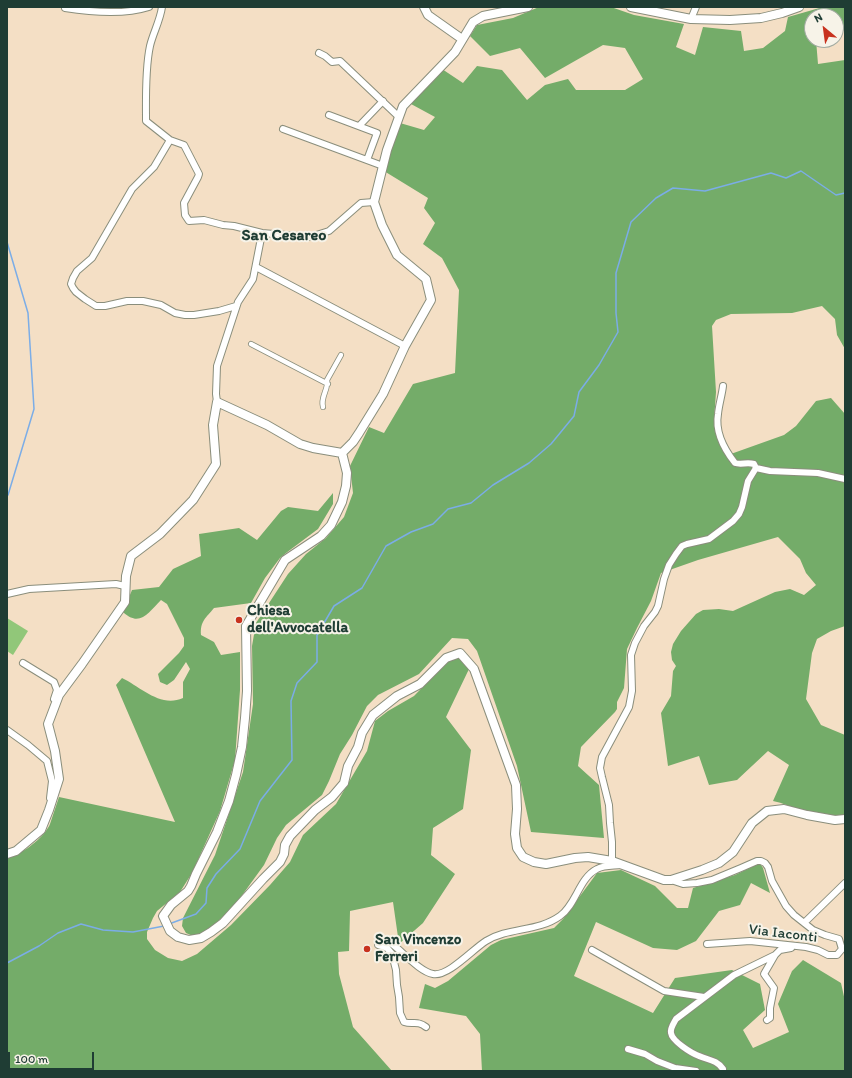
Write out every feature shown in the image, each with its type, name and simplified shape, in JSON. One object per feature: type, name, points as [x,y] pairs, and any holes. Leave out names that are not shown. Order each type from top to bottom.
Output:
[{"type":"street","points":[[65,8],[114,12],[149,7]]},
{"type":"street","points":[[162,7],[161,17],[150,45],[147,77],[146,121],[170,140],[184,145],[198,174],[198,178],[184,203],[185,215],[189,221],[204,220],[262,233],[310,237],[329,231],[361,203],[374,202]]},
{"type":"street","points":[[424,7],[428,15],[462,39]]},
{"type":"street","points":[[342,453],[353,442],[383,394],[405,346],[431,300],[426,279],[397,255],[382,225],[374,202],[387,150],[403,106],[455,52],[473,22],[483,16],[528,7]]},
{"type":"street","points":[[632,7],[691,19],[730,20],[761,18],[799,7]]},
{"type":"street","points":[[691,19],[696,7]]},
{"type":"street","points":[[319,53],[332,62],[340,61],[399,116]]},
{"type":"street","points":[[359,126],[383,101]]},
{"type":"street","points":[[329,115],[377,133],[367,160]]},
{"type":"street","points":[[283,129],[383,166]]},
{"type":"street","points":[[170,140],[154,166],[132,189],[92,258],[77,270],[72,278],[71,284],[76,292],[92,305],[96,306],[106,306],[127,301],[143,301],[160,305],[175,313],[185,315],[220,311],[236,306]]},
{"type":"street","points":[[7,854],[16,851],[41,830],[59,780],[55,751],[48,724],[59,695],[125,602],[126,576],[131,556],[160,534],[193,500],[216,464],[213,425],[217,402],[217,366],[236,306],[253,279],[262,233]]},
{"type":"street","points":[[256,267],[405,346]]},
{"type":"street","points":[[250,344],[328,384]]},
{"type":"street","points":[[323,407],[322,402],[328,384],[327,380],[341,355]]},
{"type":"street","points":[[723,386],[718,415],[718,428],[720,435],[735,463],[754,464],[756,468],[770,471],[818,473],[845,480]]},
{"type":"street","points":[[217,402],[266,425],[300,444],[342,453]]},
{"type":"street","points":[[342,453],[347,472],[346,486],[342,502],[331,525],[321,536],[285,560],[246,626],[246,718],[236,775],[229,801],[217,832],[191,886],[188,891],[171,905],[163,916],[170,931],[189,940],[201,938],[223,923],[262,878],[280,862],[284,854],[285,845],[290,836],[316,810],[332,797],[344,783],[348,766],[358,747],[362,733],[373,715],[397,696],[420,684],[446,658],[460,653],[474,669],[516,785],[517,809],[515,834],[517,848],[523,857],[534,862],[546,864],[588,857],[612,861],[664,880],[671,880],[719,863],[733,852],[752,823],[767,811],[784,809],[835,820],[845,819]]},
{"type":"street","points":[[612,861],[609,805],[600,768],[602,757],[629,707],[632,691],[631,655],[635,643],[644,626],[658,606],[664,579],[669,565],[676,554],[682,546],[709,539],[733,521],[739,514],[748,481],[756,468]]},
{"type":"street","points":[[7,594],[29,589],[116,584],[125,586]]},
{"type":"street","points":[[23,663],[54,682],[57,690],[50,711],[52,712]]},
{"type":"street","points":[[7,730],[28,744],[47,761],[52,781],[49,810]]},
{"type":"street","name":"Via Iaconti","points":[[671,880],[683,884],[712,880],[757,861],[761,861],[768,867],[772,881],[786,906],[804,924],[825,935],[842,939],[842,949],[837,955],[828,956],[818,950],[806,947],[750,941],[707,944]]},
{"type":"street","points":[[426,1027],[417,1022],[409,1024],[404,1022],[400,1013],[399,997],[396,985],[396,970],[392,954],[387,948],[378,945],[378,939],[390,943],[416,964],[435,975],[455,966],[479,946],[496,936],[503,933],[543,925],[561,916],[573,900],[584,881],[597,868],[622,865]]},
{"type":"street","name":"Via Iaconti","points":[[804,924],[845,883]]},
{"type":"street","points":[[768,1020],[770,1018],[770,1008],[774,988],[764,974],[775,955],[780,950],[797,947]]},
{"type":"street","points":[[592,950],[664,991],[704,997]]},
{"type":"street","points":[[723,1071],[720,1064],[688,1051],[673,1037],[670,1032],[672,1026],[676,1019],[734,975],[775,955]]},
{"type":"street","points":[[628,1049],[645,1054],[657,1061],[675,1068],[696,1071]]},
{"type":"green space","points":[[539,7],[611,7],[634,15],[684,24],[676,47],[695,55],[703,27],[741,31],[744,51],[763,48],[785,31],[788,17],[804,12],[804,48],[817,48],[818,64],[845,60],[845,349],[837,335],[835,319],[822,306],[792,313],[731,314],[716,320],[712,326],[716,392],[714,421],[717,438],[728,455],[784,435],[796,426],[816,401],[831,398],[845,414],[845,626],[831,631],[817,639],[812,653],[806,699],[821,725],[845,735],[845,815],[812,813],[773,801],[789,765],[768,751],[737,780],[709,785],[699,756],[668,766],[661,713],[671,696],[673,671],[676,666],[672,660],[671,652],[673,644],[681,631],[696,614],[703,610],[719,609],[733,611],[775,592],[790,589],[804,595],[816,585],[806,573],[800,559],[778,537],[698,560],[661,573],[651,601],[627,649],[624,688],[617,702],[617,709],[581,747],[578,766],[599,785],[604,838],[531,832],[517,766],[477,651],[468,639],[452,638],[419,674],[378,695],[367,706],[340,754],[322,795],[286,825],[277,838],[264,865],[235,905],[206,933],[193,936],[186,933],[182,926],[183,918],[215,855],[243,772],[253,704],[252,646],[256,623],[288,574],[306,554],[326,538],[344,517],[353,493],[350,466],[369,427],[384,433],[413,384],[455,373],[459,290],[442,258],[423,244],[435,223],[424,208],[428,198],[384,171],[400,123],[424,130],[435,117],[411,104],[442,69],[463,83],[477,66],[502,70],[527,100],[545,85],[568,79],[576,90],[625,90],[643,79],[625,48],[603,45],[545,78],[520,48],[490,56],[470,36],[477,25],[513,18]]},
{"type":"green space","points":[[845,7],[845,30],[844,8],[820,8]]},
{"type":"green space","points":[[333,493],[333,504],[318,529],[280,558],[265,578],[251,603],[214,608],[206,617],[201,626],[201,635],[214,642],[221,655],[240,652],[240,690],[235,760],[220,811],[192,873],[180,892],[157,911],[147,932],[147,939],[155,950],[168,958],[182,961],[197,954],[231,925],[290,862],[303,835],[336,804],[367,751],[375,721],[388,711],[414,696],[446,663],[452,659],[460,657],[469,669],[446,717],[471,750],[463,809],[433,828],[431,855],[455,874],[423,923],[399,944],[393,902],[350,911],[349,951],[338,952],[339,974],[353,1027],[392,1071],[7,1071],[7,858],[18,854],[29,847],[45,832],[50,824],[59,797],[175,822],[116,685],[122,678],[151,695],[166,700],[175,700],[183,698],[183,682],[190,669],[186,662],[174,680],[167,685],[160,682],[158,674],[179,653],[184,646],[184,638],[167,604],[161,600],[148,613],[139,618],[134,619],[123,612],[132,590],[159,587],[173,569],[201,556],[199,534],[239,528],[257,540],[281,511],[288,507],[318,511]]},
{"type":"green space","points":[[7,618],[28,631],[13,655],[7,651]]},
{"type":"green space","points":[[756,865],[761,865],[763,868],[770,893],[751,883],[740,905],[719,911],[696,941],[677,950],[653,948],[596,922],[574,976],[653,1013],[675,978],[732,970],[760,984],[765,1010],[743,1030],[753,1048],[789,1032],[778,1004],[792,971],[803,960],[841,983],[845,1001],[845,1071],[482,1071],[480,1034],[466,1016],[419,1008],[425,984],[435,988],[448,981],[491,945],[501,940],[554,928],[563,919],[597,873],[621,870],[655,886],[677,908],[688,908],[693,888],[735,875]]},
{"type":"waterway","points":[[169,924],[196,914],[206,903],[207,888],[216,874],[240,849],[260,801],[292,760],[291,701],[297,683],[317,662],[317,635],[334,606],[362,588],[386,546],[411,532],[433,524],[448,509],[471,503],[493,485],[529,463],[551,444],[574,416],[579,392],[599,365],[618,332],[616,313],[616,273],[631,222],[656,198],[673,188],[705,191],[771,173],[786,178],[801,171],[836,195],[845,193]]},
{"type":"waterway","points":[[7,242],[28,313],[34,409],[8,495]]},
{"type":"waterway","points":[[7,963],[39,946],[58,933],[81,924],[103,930],[133,932],[164,926]]},
{"type":"place","name":"Chiesa dell'Avvocatella","points":[[239,620]]},
{"type":"place","name":"San Vincenzo Ferreri","points":[[367,949]]},
{"type":"district","name":"San Cesareo","points":[[284,236]]}]
